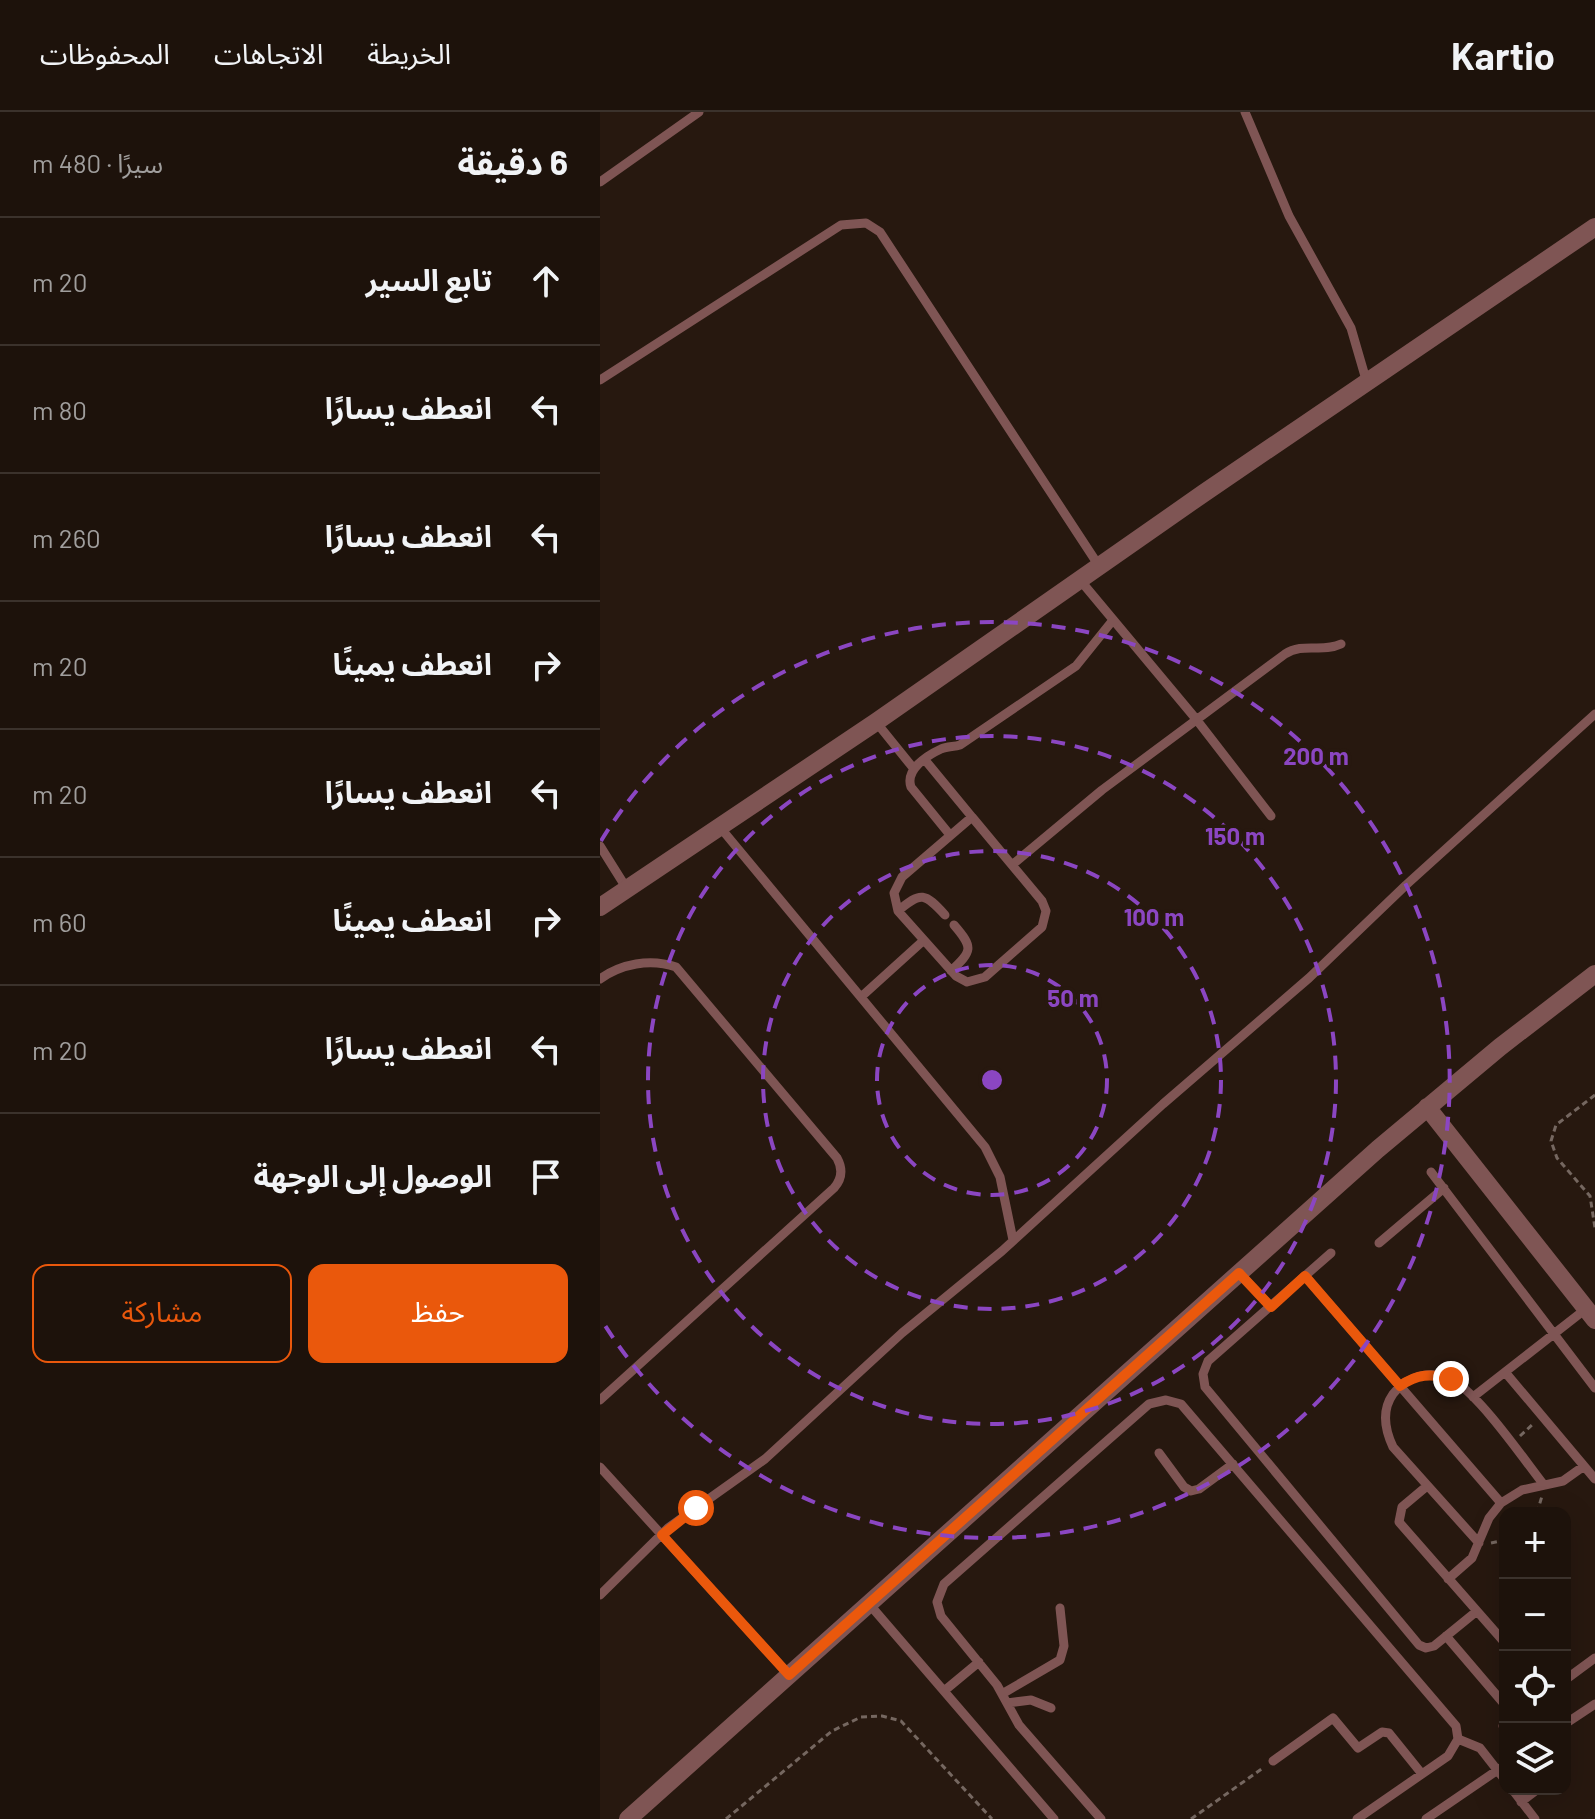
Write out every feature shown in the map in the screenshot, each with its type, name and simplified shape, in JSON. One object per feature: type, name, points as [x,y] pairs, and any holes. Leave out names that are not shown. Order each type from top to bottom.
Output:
[{"type":"street","points":[[600,907],[876,722],[1595,227]]},
{"type":"street","points":[[628,1819],[1427,1107],[1595,974]]},
{"type":"street","points":[[1427,1107],[1591,1314]]},
{"type":"lane","points":[[600,182],[699,112]]},
{"type":"lane","points":[[1245,112],[1289,216],[1351,328],[1367,383]]},
{"type":"lane","points":[[600,380],[841,225],[866,223],[880,232],[1099,566]]},
{"type":"lane","points":[[1080,580],[1196,719],[1271,816]]},
{"type":"lane","points":[[950,835],[911,787],[909,775],[943,748],[960,745],[1066,674],[1085,657],[1113,620]]},
{"type":"lane","points":[[1012,865],[1102,790],[1291,650],[1305,647],[1328,649],[1341,644]]},
{"type":"lane","points":[[600,1595],[683,1516],[765,1459],[902,1333],[1013,1240],[1163,1104],[1309,978],[1406,885],[1595,714]]},
{"type":"lane","points":[[876,722],[914,769]]},
{"type":"lane","points":[[925,760],[1012,865],[1045,906],[1046,917],[1042,927],[979,980],[961,980],[898,911],[894,899],[898,882],[972,817]]},
{"type":"lane","points":[[719,826],[985,1147],[1000,1177],[1013,1240]]},
{"type":"lane","points":[[600,846],[627,889]]},
{"type":"lane","points":[[898,911],[912,899],[922,896],[932,900],[945,915]]},
{"type":"lane","points":[[951,971],[966,956],[969,948],[966,939],[954,925]]},
{"type":"lane","points":[[861,997],[924,940]]},
{"type":"lane","points":[[600,979],[614,969],[631,964],[676,967],[837,1158],[841,1168],[840,1179],[834,1188],[600,1400]]},
{"type":"lane","points":[[1431,1172],[1595,1388]]},
{"type":"lane","points":[[1379,1243],[1444,1188]]},
{"type":"lane","points":[[1331,1253],[1208,1361],[1203,1374],[1205,1387],[1419,1645],[1430,1648],[1477,1611]]},
{"type":"lane","points":[[1239,1273],[1271,1307]]},
{"type":"lane","points":[[1305,1276],[1501,1503]]},
{"type":"lane","points":[[1473,1397],[1554,1334],[1591,1314]]},
{"type":"lane","points":[[1505,1372],[1595,1479]]},
{"type":"lane","points":[[1479,1543],[1405,1462],[1387,1435],[1386,1409],[1400,1386],[1424,1375],[1451,1379],[1473,1397],[1544,1485]]},
{"type":"lane","points":[[1101,1819],[1027,1734],[1005,1698],[939,1612],[937,1597],[941,1588],[1149,1404],[1166,1400],[1181,1404],[1452,1720],[1458,1739],[1448,1756],[1357,1819]]},
{"type":"lane","points":[[1159,1453],[1184,1487],[1191,1491],[1199,1489],[1233,1464]]},
{"type":"lane","points":[[1448,1579],[1472,1558],[1489,1518],[1501,1503],[1522,1490],[1563,1481],[1584,1466]]},
{"type":"lane","points":[[600,1467],[789,1675]]},
{"type":"lane","points":[[1427,1486],[1402,1507],[1399,1522],[1499,1636]]},
{"type":"lane","points":[[870,1605],[1054,1819]]},
{"type":"lane","points":[[1005,1698],[1060,1660],[1064,1646],[1060,1608]]},
{"type":"lane","points":[[1446,1636],[1499,1698]]},
{"type":"lane","points":[[1571,1676],[1595,1658]]},
{"type":"lane","points":[[944,1691],[979,1662]]},
{"type":"lane","points":[[1005,1698],[1031,1700],[1051,1708]]},
{"type":"lane","points":[[1566,1723],[1595,1704]]},
{"type":"lane","points":[[1273,1761],[1333,1718],[1358,1748],[1382,1732],[1389,1733],[1422,1774]]},
{"type":"lane","points":[[1458,1739],[1480,1748],[1499,1765]]},
{"type":"lane","points":[[1426,1819],[1499,1768]]},
{"type":"lane","points":[[1516,1795],[1535,1819]]},
{"type":"lane","points":[[1521,1802],[1530,1795]]},
{"type":"path","points":[[1595,1095],[1556,1125],[1551,1141],[1557,1158],[1587,1192],[1594,1206],[1595,1228]]},
{"type":"path","points":[[1511,1444],[1542,1416]]},
{"type":"path","points":[[1539,1507],[1542,1497]]},
{"type":"path","points":[[1491,1543],[1499,1541]]},
{"type":"path","points":[[726,1819],[832,1731],[849,1721],[873,1716],[901,1721],[992,1819]]},
{"type":"path","points":[[1191,1819],[1273,1761]]},
{"type":"route","points":[[696,1508],[662,1535],[789,1675],[1239,1273],[1271,1307],[1305,1276],[1400,1386],[1424,1375],[1451,1379]]}]
